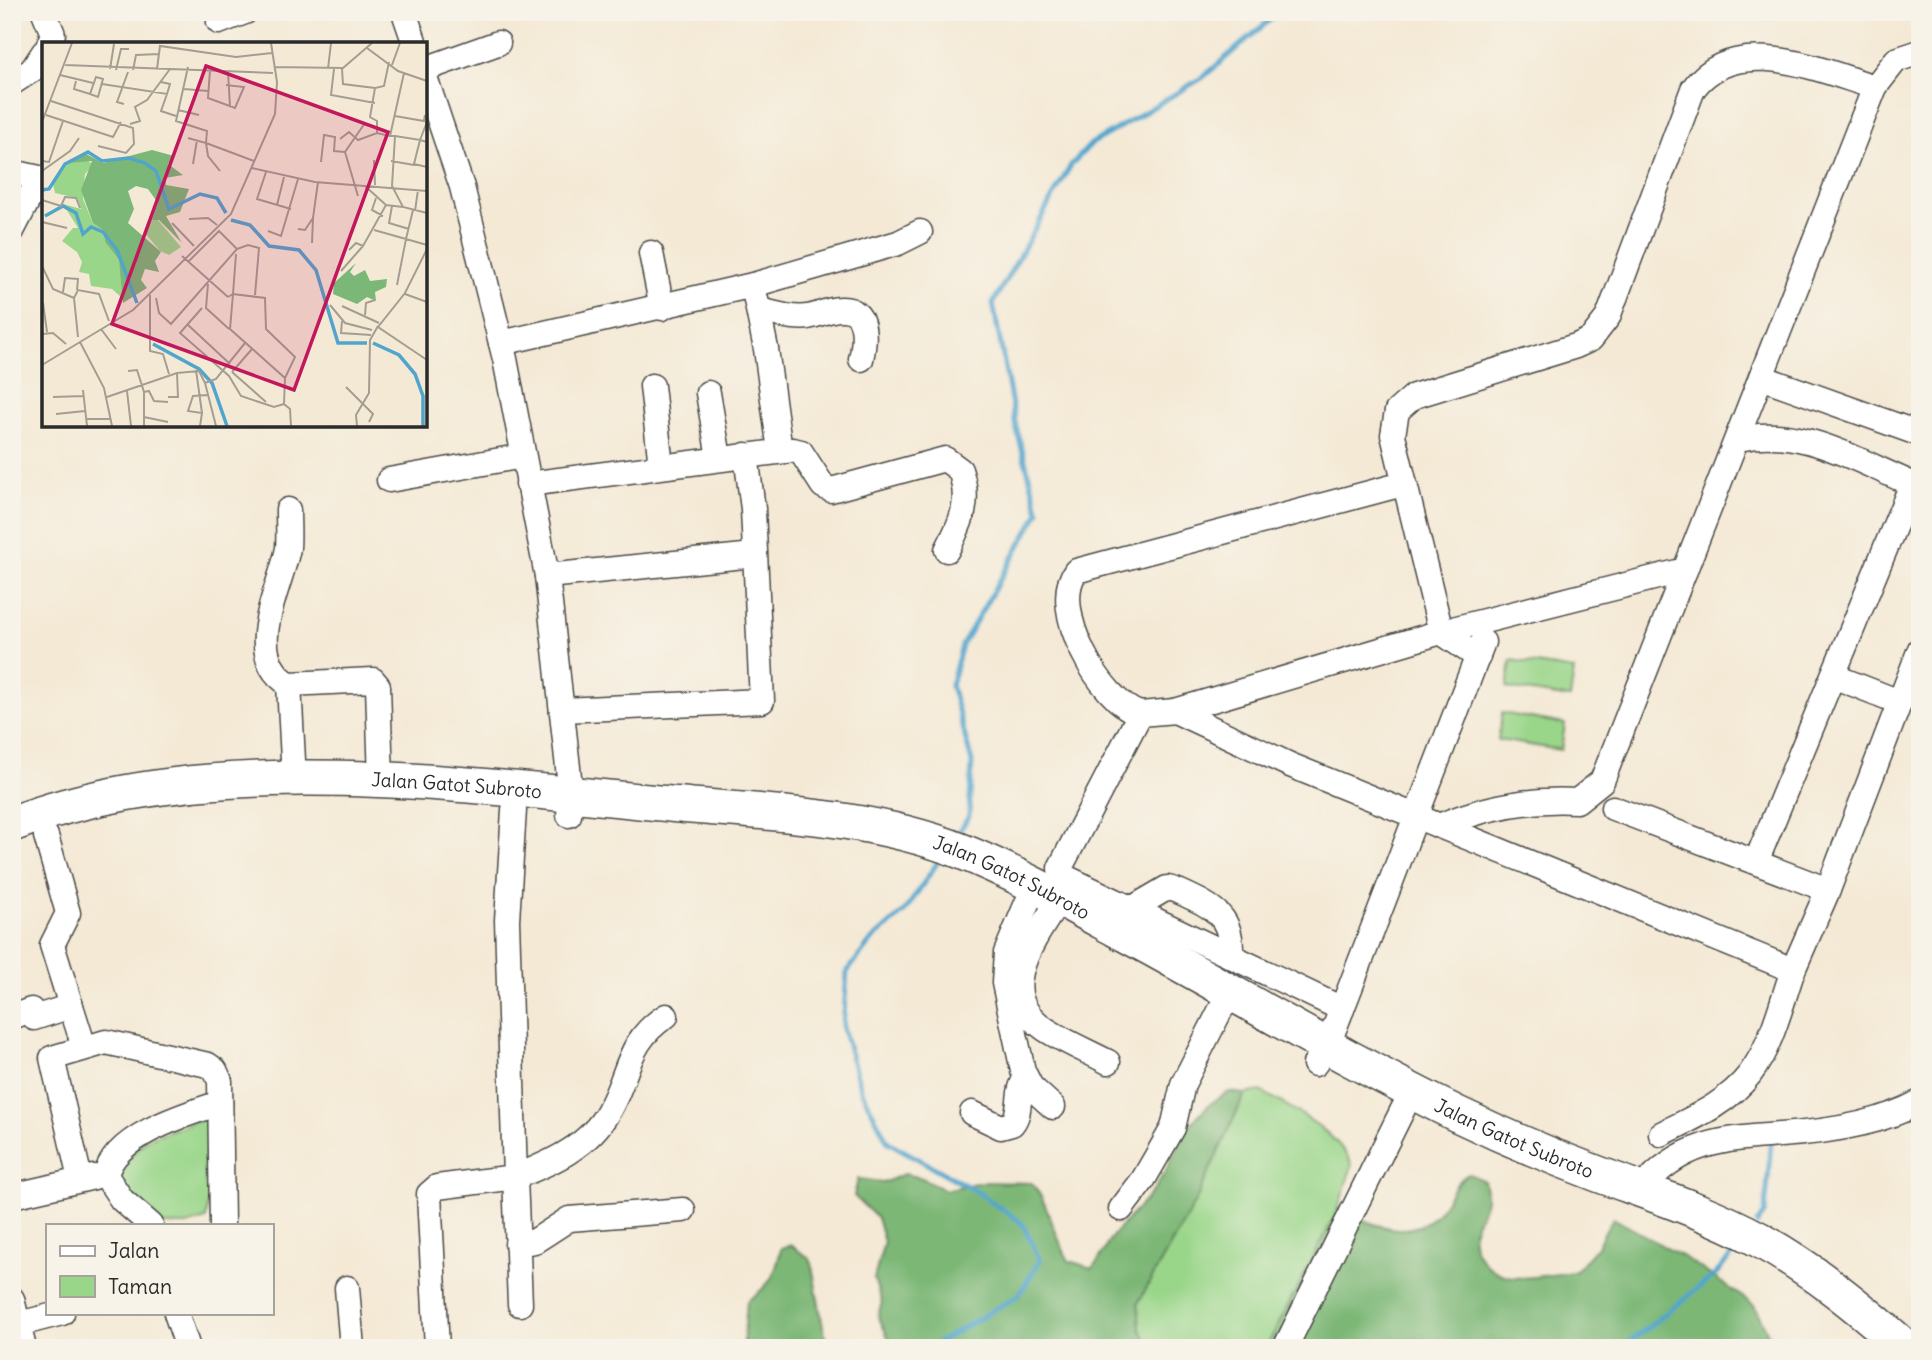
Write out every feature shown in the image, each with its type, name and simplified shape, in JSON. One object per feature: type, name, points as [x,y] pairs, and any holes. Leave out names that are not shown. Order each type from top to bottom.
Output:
[{"type":"highway","name":"Jalan Gatot Subroto","points":[[12,824],[50,811],[152,789],[294,780],[381,781],[570,805],[841,832],[953,860],[1046,905],[1321,1055],[1403,1110],[1543,1176],[1738,1240],[1874,1348]]},
{"type":"highway","name":"Jalan Gatot Subroto","points":[[12,847],[139,813],[240,804],[328,802],[514,810],[570,805]]},
{"type":"highway","name":"Jalan Gatot Subroto","points":[[1046,905],[1221,1009],[1501,1135],[1641,1189],[1738,1240],[1832,1284],[1906,1348]]},
{"type":"street","points":[[44,12],[53,34],[50,42]]},
{"type":"street","points":[[219,22],[245,12]]},
{"type":"street","points":[[427,68],[498,43]]},
{"type":"street","points":[[1577,801],[1602,781],[1875,87],[1896,60],[1920,52]]},
{"type":"street","points":[[1478,657],[1441,632],[1393,435],[1397,411],[1404,402],[1414,396],[1567,349],[1591,339],[1600,330],[1608,317],[1693,89],[1710,70],[1740,61],[1781,60],[1875,87]]},
{"type":"street","points":[[427,83],[462,187],[501,343],[547,576],[570,805]]},
{"type":"street","points":[[12,172],[42,179],[12,231]]},
{"type":"street","points":[[501,343],[753,285],[898,243],[920,232]]},
{"type":"street","points":[[651,253],[662,308]]},
{"type":"street","points":[[753,285],[760,310],[780,451]]},
{"type":"street","points":[[760,310],[782,316],[807,317],[843,308],[853,310],[863,323],[861,359]]},
{"type":"street","points":[[1762,377],[1920,434]]},
{"type":"street","points":[[652,386],[661,466]]},
{"type":"street","points":[[708,393],[719,458]]},
{"type":"street","points":[[1738,439],[1768,433],[1807,439],[1916,485],[1756,862]]},
{"type":"street","points":[[528,484],[780,451],[801,452],[823,486],[831,490],[938,459],[951,462],[960,470],[965,485],[966,511],[947,550]]},
{"type":"street","points":[[562,710],[762,701],[753,509],[746,455]]},
{"type":"street","points":[[389,480],[523,456]]},
{"type":"street","points":[[1403,484],[1076,571],[1069,580],[1067,603],[1084,654],[1093,671],[1127,710],[1140,715],[1175,711],[1441,632],[1685,570]]},
{"type":"street","points":[[288,510],[288,547],[266,622],[272,663],[282,679],[289,684],[376,682],[381,781]]},
{"type":"street","points":[[547,576],[754,555]]},
{"type":"street","points":[[1321,1055],[1429,822],[1490,621]]},
{"type":"street","points":[[1661,1134],[1719,1102],[1750,1074],[1771,1032],[1793,970],[1828,890],[1920,649]]},
{"type":"street","points":[[1833,676],[1899,702]]},
{"type":"street","points":[[289,684],[294,780]]},
{"type":"street","points":[[1175,711],[1290,765],[1793,970]]},
{"type":"street","points":[[1140,715],[1060,872],[1064,878],[1133,908],[1342,1009]]},
{"type":"street","points":[[1602,781],[1613,808]]},
{"type":"street","points":[[1429,822],[1503,805],[1550,800],[1577,801],[1613,808],[1828,890]]},
{"type":"street","points":[[514,810],[507,920],[520,1304]]},
{"type":"street","points":[[46,836],[68,913],[55,956],[84,1047]]},
{"type":"street","points":[[1133,908],[1167,888],[1214,908],[1224,918],[1229,929],[1231,955]]},
{"type":"street","points":[[1046,905],[1017,983],[1025,1010],[1044,1028],[1108,1062]]},
{"type":"street","points":[[1046,905],[1004,968],[1014,1039],[1026,1077],[1040,1098],[1053,1107]]},
{"type":"street","points":[[12,1017],[31,1010],[34,1018],[71,1006]]},
{"type":"street","points":[[1121,1209],[1143,1180],[1173,1128],[1183,1084],[1221,1009]]},
{"type":"street","points":[[437,1348],[429,1194],[437,1187],[515,1177],[569,1152],[593,1132],[617,1096],[639,1039],[666,1016]]},
{"type":"street","points":[[80,1179],[50,1061],[52,1058],[106,1042],[208,1065],[219,1074],[222,1224]]},
{"type":"street","points":[[972,1113],[1001,1127],[1013,1124],[1018,1112],[1021,1084],[1026,1077]]},
{"type":"street","points":[[1641,1189],[1653,1175],[1682,1154],[1722,1140],[1773,1135],[1892,1116],[1920,1102]]},
{"type":"street","points":[[150,1224],[122,1200],[106,1176],[108,1165],[132,1141],[185,1115],[220,1103]]},
{"type":"street","points":[[1285,1348],[1403,1110]]},
{"type":"street","points":[[12,1196],[80,1179],[106,1176]]},
{"type":"street","points":[[517,1244],[535,1241],[569,1219],[683,1209]]},
{"type":"street","points":[[347,1288],[352,1348]]},
{"type":"street","points":[[12,1299],[24,1348]]},
{"type":"street","points":[[19,1324],[58,1314]]},
{"type":"street","points":[[176,1314],[188,1348]]},
{"type":"green space","points":[[1511,660],[1574,670],[1570,698],[1507,688]]},
{"type":"green space","points":[[1502,713],[1565,724],[1561,750],[1498,740]]},
{"type":"green space","points":[[1261,1091],[1325,1131],[1352,1165],[1335,1218],[1266,1348],[1150,1348],[1140,1329],[1138,1303],[1196,1200],[1245,1094]]},
{"type":"green space","points":[[1229,1092],[1245,1094],[1196,1200],[1138,1303],[1140,1329],[1150,1348],[1042,1345],[1032,1348],[881,1348],[889,1339],[878,1316],[882,1302],[874,1279],[884,1242],[877,1218],[854,1196],[858,1179],[883,1183],[904,1174],[922,1178],[945,1190],[980,1182],[1032,1183],[1043,1201],[1069,1261],[1092,1268],[1114,1234],[1155,1188],[1192,1122],[1214,1101]]},
{"type":"green space","points":[[211,1115],[212,1181],[206,1219],[190,1224],[157,1224],[127,1192],[117,1170],[147,1139]]},
{"type":"green space","points":[[1469,1174],[1484,1181],[1486,1190],[1485,1203],[1473,1232],[1475,1248],[1483,1261],[1502,1275],[1525,1278],[1574,1272],[1596,1248],[1613,1218],[1690,1261],[1754,1305],[1772,1342],[1768,1348],[1266,1348],[1339,1208],[1376,1225],[1403,1229],[1416,1227],[1438,1212],[1455,1186]]},
{"type":"green space","points":[[791,1245],[811,1260],[824,1333],[833,1348],[743,1348],[747,1301],[771,1279],[781,1248]]},
{"type":"waterway","points":[[955,838],[969,816],[972,762],[951,685],[962,645],[1039,512],[1016,427],[993,303],[1071,165],[1091,144],[1202,78],[1279,12]]},
{"type":"waterway","points":[[929,1348],[1019,1295],[1040,1260],[1022,1223],[976,1191],[888,1142],[861,1090],[843,1028],[847,972],[870,942],[905,911],[941,857]]},
{"type":"waterway","points":[[1860,1111],[1894,1101]]},
{"type":"waterway","points":[[1757,1224],[1765,1213],[1771,1142]]},
{"type":"waterway","points":[[1622,1348],[1716,1274],[1740,1245]]}]
